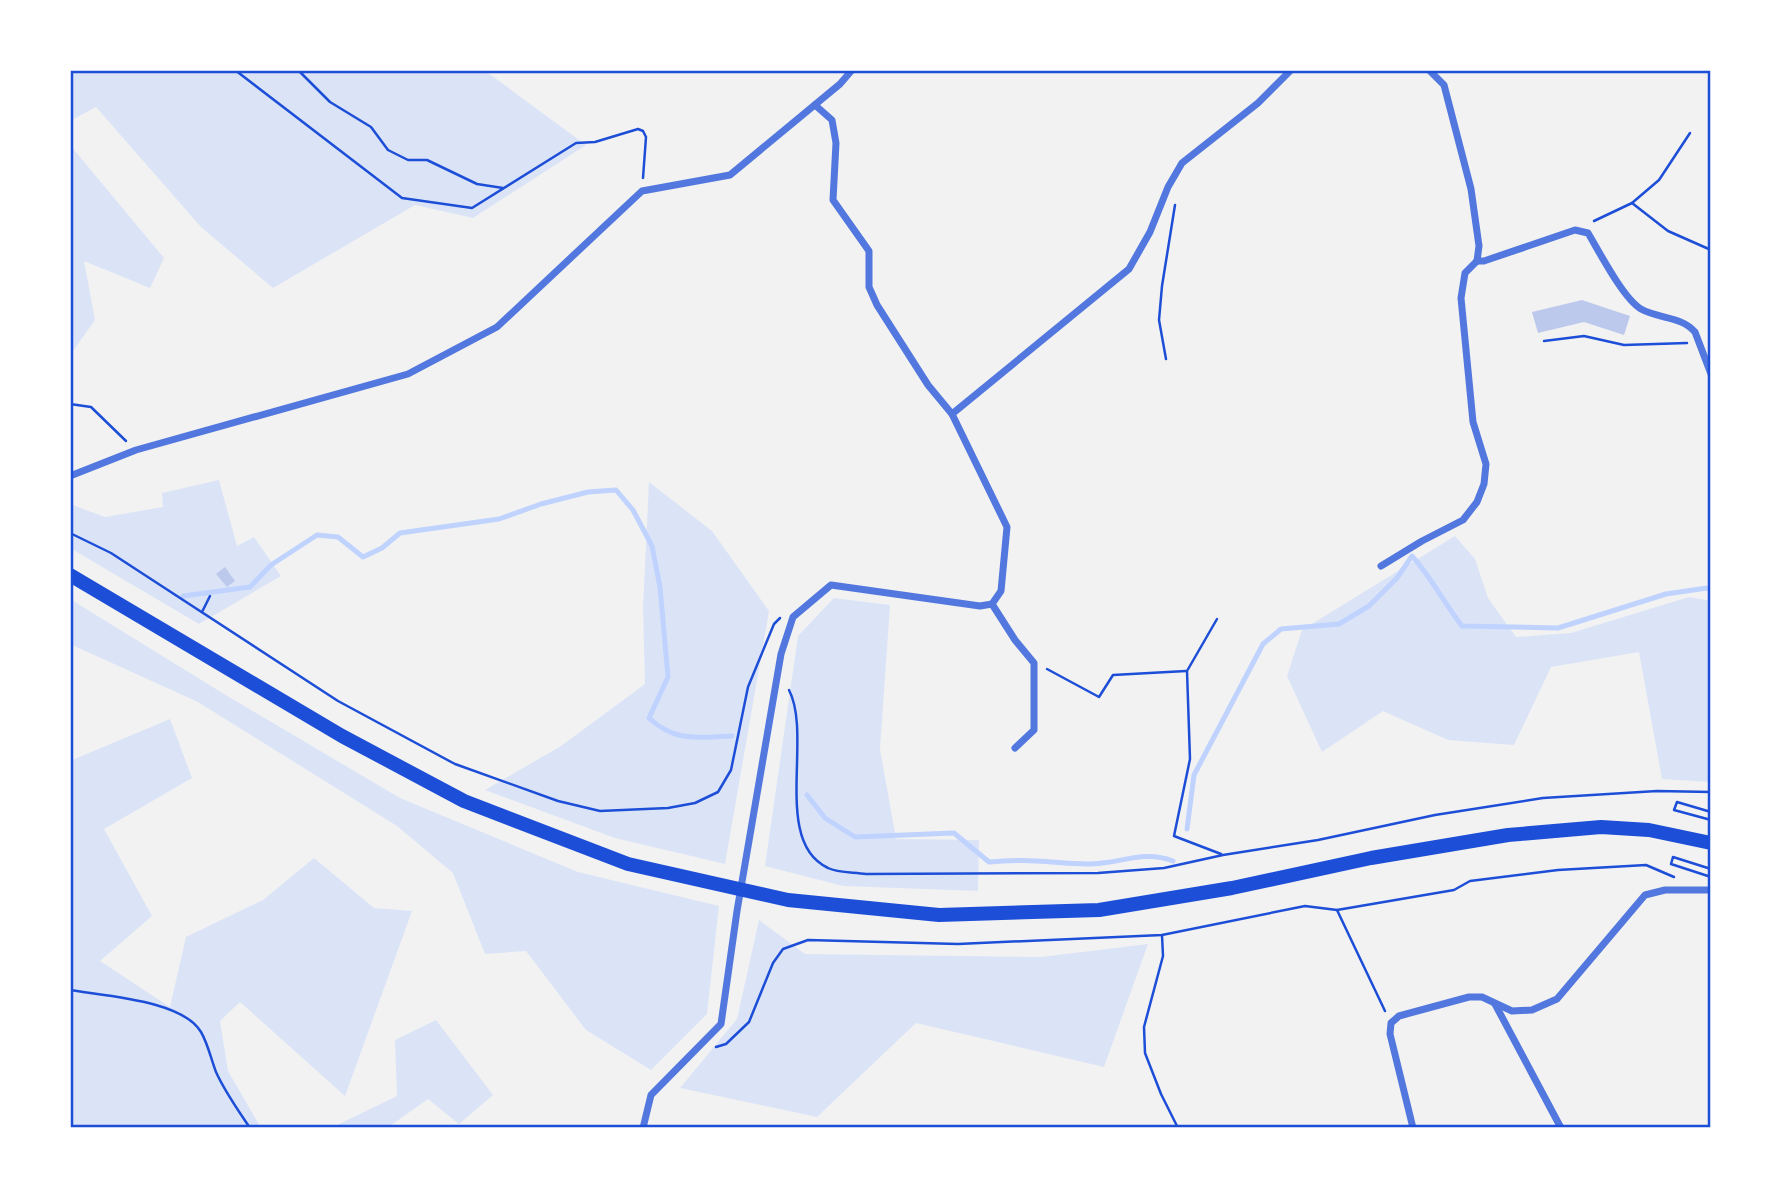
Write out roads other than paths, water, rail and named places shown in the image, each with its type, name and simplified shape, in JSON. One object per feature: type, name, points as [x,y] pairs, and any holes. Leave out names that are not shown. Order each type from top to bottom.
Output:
[{"type":"highway","points":[[70,575],[342,736],[464,802],[628,864],[788,900],[939,915],[1099,910],[1232,888],[1371,858],[1508,835],[1601,827],[1648,830],[1709,843]]},
{"type":"street","points":[[70,476],[136,450],[408,374],[497,327],[642,191],[730,175],[840,84],[852,70]]},
{"type":"street","points":[[952,414],[1129,269],[1150,232],[1168,187],[1182,163],[1258,103],[1291,70]]},
{"type":"street","points":[[1381,566],[1463,520],[1477,502],[1484,484],[1486,464],[1473,422],[1461,298],[1465,273],[1477,261],[1479,246],[1471,189],[1444,85],[1429,70]]},
{"type":"street","points":[[643,1128],[651,1095],[721,1024],[737,911],[778,670],[793,617],[831,585],[980,607],[992,604],[1001,591],[1007,527],[952,414],[928,385],[877,305],[869,286],[869,251],[833,200],[835,143],[832,120],[815,104]]},
{"type":"street","points":[[1477,261],[1484,261],[1575,230],[1588,233],[1629,298],[1642,309],[1690,327],[1699,341],[1711,374]]},
{"type":"street","points":[[992,604],[1015,640],[1034,663],[1034,730],[1015,748]]},
{"type":"street","points":[[1413,1128],[1390,1034],[1391,1023],[1399,1016],[1469,997],[1482,997],[1512,1012],[1532,1010],[1557,999],[1645,895],[1665,890],[1707,889]]},
{"type":"street","points":[[1494,1003],[1561,1128]]},
{"type":"waterway","points":[[183,596],[250,587],[271,565],[317,535],[338,537],[363,557],[382,548],[400,533],[499,519],[541,504],[588,492],[616,490],[633,510],[652,546],[660,587],[668,677],[649,718],[678,735],[732,736]]},
{"type":"waterway","points":[[1187,829],[1194,775],[1263,644],[1281,629],[1339,624],[1369,606],[1397,578],[1412,556],[1462,626],[1558,628],[1666,594],[1707,588],[1711,590]]},
{"type":"waterway","points":[[807,795],[825,818],[855,837],[954,833],[989,862],[1098,864],[1140,857],[1173,861]]}]
